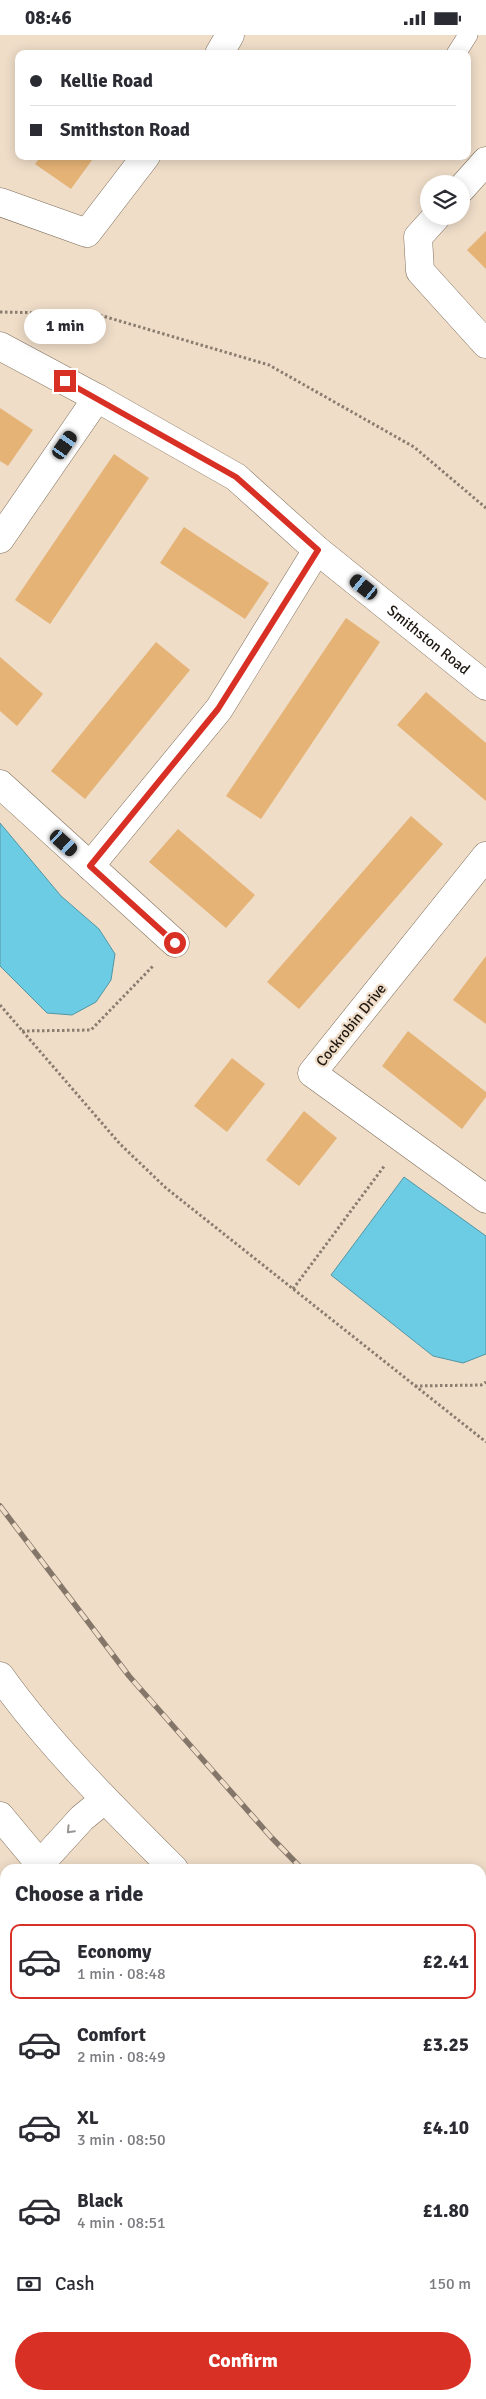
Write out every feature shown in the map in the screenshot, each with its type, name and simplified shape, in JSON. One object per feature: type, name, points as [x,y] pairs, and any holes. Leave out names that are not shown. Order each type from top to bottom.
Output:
[{"type":"main road","points":[[221,50],[230,35]]},
{"type":"main road","points":[[0,202],[87,233],[143,160]]},
{"type":"main road","points":[[470,179],[486,161]]},
{"type":"main road","points":[[429,225],[418,237],[420,271],[486,344]]},
{"type":"main road","name":"Smithston Road","points":[[0,346],[97,398],[236,477],[318,550],[486,686]]},
{"type":"main road","points":[[0,539],[97,398]]},
{"type":"main road","points":[[90,866],[218,709],[318,550]]},
{"type":"main road","points":[[0,784],[175,943]]},
{"type":"main road","name":"Cockrobin Drive","points":[[486,856],[312,1073],[486,1199]]},
{"type":"main road","points":[[5,1687],[104,1800],[169,1864]]},
{"type":"main road","points":[[44,1864],[82,1818],[104,1800]]},
{"type":"main road","points":[[0,1816],[40,1864]]},
{"type":"lane","points":[[459,50],[468,35]]},
{"type":"path","points":[[0,312],[96,314],[269,365],[414,447],[486,508]]},
{"type":"path","points":[[21,1031],[91,1030],[175,943]]},
{"type":"path","points":[[0,1005],[133,1157],[166,1188],[413,1386],[486,1442]]},
{"type":"path","points":[[294,1289],[404,1140]]},
{"type":"path","points":[[413,1386],[481,1385],[486,1383]]},
{"type":"water","points":[[0,823],[61,896],[99,929],[115,954],[111,980],[96,1002],[72,1015],[47,1013],[0,966]]},
{"type":"water","points":[[404,1177],[486,1236],[486,1354],[463,1363],[433,1356],[331,1275]]},
{"type":"building","points":[[38,160],[92,160],[71,189],[35,164]]},
{"type":"building","points":[[486,231],[486,269],[467,250]]},
{"type":"building","points":[[0,408],[33,430],[8,466],[0,461]]},
{"type":"building","points":[[114,454],[149,478],[50,624],[15,600]]},
{"type":"building","points":[[184,527],[269,583],[245,619],[160,563]]},
{"type":"building","points":[[346,618],[380,642],[261,819],[226,796]]},
{"type":"building","points":[[156,642],[190,670],[85,799],[51,771]]},
{"type":"building","points":[[0,657],[43,694],[17,726],[0,711]]},
{"type":"building","points":[[426,692],[486,743],[486,801],[397,725]]},
{"type":"building","points":[[411,816],[443,844],[299,1009],[267,982]]},
{"type":"building","points":[[178,829],[255,895],[226,928],[149,862]]},
{"type":"building","points":[[486,956],[486,1024],[453,1000]]},
{"type":"building","points":[[408,1031],[486,1092],[486,1097],[462,1129],[382,1066]]},
{"type":"building","points":[[232,1058],[265,1084],[227,1132],[194,1106]]},
{"type":"building","points":[[304,1111],[337,1138],[299,1186],[266,1160]]},
{"type":"railway","points":[[0,1506],[129,1676],[297,1864]]},
{"type":"route","points":[[65,381],[236,477],[318,550],[218,709],[90,866],[175,943]]}]
